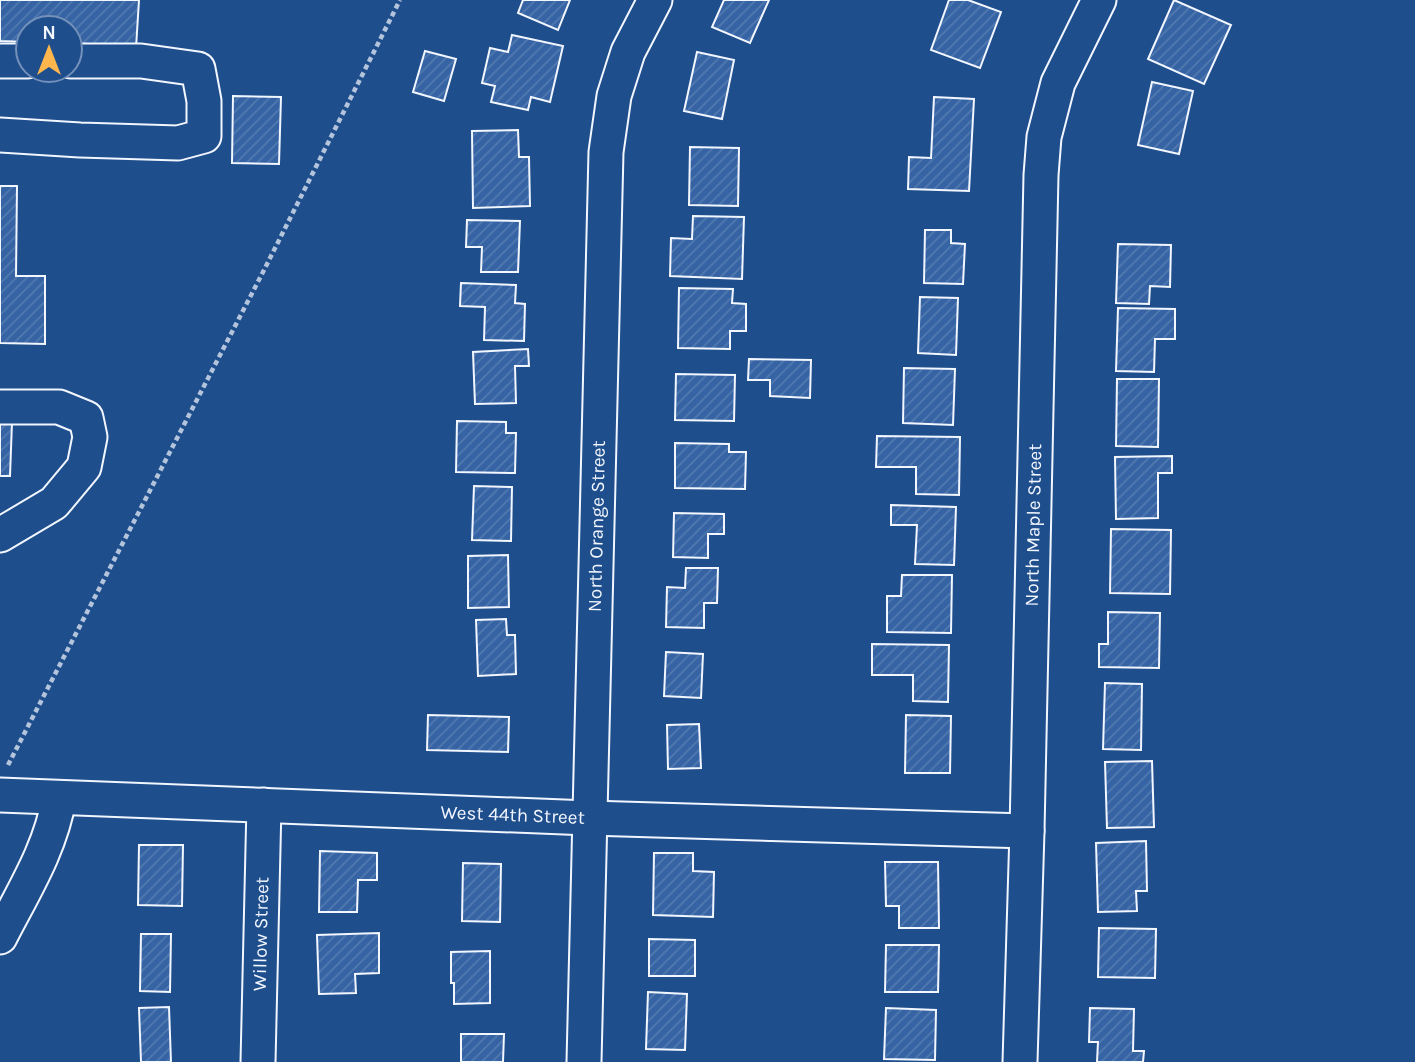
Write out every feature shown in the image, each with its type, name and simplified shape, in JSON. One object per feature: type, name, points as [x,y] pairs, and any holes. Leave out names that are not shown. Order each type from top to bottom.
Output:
[{"type":"street","name":"North Orange Street","points":[[584,1062],[606,152],[614,96],[628,52],[655,0]]},
{"type":"street","name":"North Maple Street","points":[[1020,1062],[1041,176],[1044,137],[1058,83],[1099,0]]},
{"type":"street","points":[[0,135],[178,143],[204,136],[204,101],[198,69],[141,61],[84,61]]},
{"type":"street","points":[[0,407],[59,407],[86,418],[90,437],[84,467],[54,503],[0,536]]},
{"type":"street","name":"West 44th Street","points":[[4,780],[59,798],[1027,831]]},
{"type":"street","points":[[0,937],[43,853],[56,817],[59,798]]},
{"type":"street","name":"Willow Street","points":[[258,1062],[264,805]]},
{"type":"path","points":[[4,780],[400,0]]},
{"type":"building","points":[[0,0],[139,0],[136,48],[84,45],[84,14],[14,14],[14,42],[0,41]]},
{"type":"building","points":[[523,0],[570,0],[558,30],[518,13]]},
{"type":"building","points":[[724,0],[769,0],[750,43],[712,27]]},
{"type":"building","points":[[949,0],[968,0],[1001,12],[980,68],[931,50]]},
{"type":"building","points":[[1174,0],[1231,25],[1204,84],[1148,59]]},
{"type":"building","points":[[512,35],[563,46],[550,102],[531,97],[528,110],[491,102],[495,86],[482,83],[490,48],[508,52]]},
{"type":"building","points":[[425,51],[456,59],[444,101],[413,92]]},
{"type":"building","points":[[697,52],[734,60],[722,119],[684,111]]},
{"type":"building","points":[[1152,82],[1193,91],[1179,154],[1138,145]]},
{"type":"building","points":[[233,96],[281,97],[279,164],[232,163]]},
{"type":"building","points":[[934,97],[974,99],[969,191],[908,189],[909,157],[931,158]]},
{"type":"building","points":[[518,130],[519,157],[529,157],[530,206],[473,208],[472,131]]},
{"type":"building","points":[[690,147],[739,148],[738,206],[689,205]]},
{"type":"building","points":[[0,186],[17,186],[16,276],[45,276],[45,344],[0,343]]},
{"type":"building","points":[[693,216],[744,217],[742,279],[670,276],[671,238],[692,239]]},
{"type":"building","points":[[467,220],[520,221],[518,272],[481,272],[482,247],[466,247]]},
{"type":"building","points":[[925,230],[951,230],[951,243],[965,244],[963,284],[924,283]]},
{"type":"building","points":[[1118,244],[1171,245],[1170,287],[1150,286],[1149,304],[1116,303]]},
{"type":"building","points":[[461,283],[516,285],[515,303],[525,304],[524,341],[484,340],[485,307],[460,306]]},
{"type":"building","points":[[679,288],[733,289],[732,303],[746,304],[746,331],[730,331],[730,349],[678,348]]},
{"type":"building","points":[[920,297],[958,298],[956,355],[918,353]]},
{"type":"building","points":[[1118,308],[1175,309],[1175,339],[1155,339],[1154,372],[1116,371]]},
{"type":"building","points":[[528,349],[529,366],[515,366],[516,403],[475,404],[473,352]]},
{"type":"building","points":[[749,359],[811,360],[810,398],[770,396],[770,380],[748,380]]},
{"type":"building","points":[[904,368],[955,369],[953,425],[903,423]]},
{"type":"building","points":[[676,374],[735,375],[734,421],[675,420]]},
{"type":"building","points":[[1117,379],[1159,379],[1158,447],[1116,446]]},
{"type":"building","points":[[457,421],[506,422],[506,433],[516,433],[515,473],[456,472]]},
{"type":"building","points":[[0,422],[12,422],[10,476],[0,476]]},
{"type":"building","points":[[877,436],[960,437],[959,495],[916,494],[916,467],[876,467]]},
{"type":"building","points":[[675,443],[729,444],[729,452],[746,452],[745,489],[675,488]]},
{"type":"building","points":[[1172,456],[1172,473],[1158,473],[1158,518],[1116,519],[1115,457]]},
{"type":"building","points":[[474,486],[512,487],[511,541],[472,540]]},
{"type":"building","points":[[891,505],[956,507],[954,565],[915,564],[917,525],[891,525]]},
{"type":"building","points":[[674,513],[724,514],[724,534],[708,534],[708,558],[673,557]]},
{"type":"building","points":[[1111,529],[1171,530],[1170,594],[1110,593]]},
{"type":"building","points":[[508,555],[509,607],[468,608],[468,556]]},
{"type":"building","points":[[686,568],[718,568],[717,603],[704,603],[704,628],[666,627],[667,587],[685,588]]},
{"type":"building","points":[[902,575],[952,575],[951,633],[887,632],[887,596],[901,596]]},
{"type":"building","points":[[1108,612],[1160,613],[1159,668],[1099,667],[1099,644],[1108,644]]},
{"type":"building","points":[[506,619],[507,635],[515,635],[516,674],[478,676],[476,620]]},
{"type":"building","points":[[872,644],[949,645],[948,702],[913,701],[913,675],[872,675]]},
{"type":"building","points":[[666,652],[703,654],[701,698],[664,696]]},
{"type":"building","points":[[1105,683],[1142,684],[1141,750],[1103,749]]},
{"type":"building","points":[[428,715],[509,717],[508,752],[427,750]]},
{"type":"building","points":[[906,715],[951,716],[950,773],[905,773]]},
{"type":"building","points":[[699,724],[701,768],[668,769],[667,725]]},
{"type":"building","points":[[1152,761],[1154,827],[1107,828],[1105,762]]},
{"type":"building","points":[[1146,841],[1147,891],[1136,891],[1137,911],[1098,912],[1096,843]]},
{"type":"building","points":[[139,845],[183,845],[182,906],[138,905]]},
{"type":"building","points":[[320,851],[377,853],[377,880],[358,880],[357,912],[319,912]]},
{"type":"building","points":[[654,853],[693,853],[693,871],[714,872],[713,917],[653,915]]},
{"type":"building","points":[[885,862],[938,862],[939,928],[899,928],[899,906],[886,906]]},
{"type":"building","points":[[463,863],[501,864],[500,922],[462,921]]},
{"type":"building","points":[[1099,928],[1156,929],[1155,978],[1098,977]]},
{"type":"building","points":[[379,933],[379,973],[355,974],[356,993],[319,994],[317,935]]},
{"type":"building","points":[[141,934],[171,934],[170,992],[140,991]]},
{"type":"building","points":[[649,939],[695,940],[695,976],[649,976]]},
{"type":"building","points":[[886,945],[939,945],[938,992],[885,992]]},
{"type":"building","points":[[490,951],[490,1003],[454,1004],[451,952]]},
{"type":"building","points":[[648,992],[687,994],[685,1050],[646,1049]]},
{"type":"building","points":[[169,1007],[171,1062],[141,1062],[139,1008]]},
{"type":"building","points":[[886,1008],[936,1010],[935,1060],[884,1059]]},
{"type":"building","points":[[1090,1008],[1134,1009],[1133,1051],[1144,1051],[1143,1062],[1097,1062],[1098,1042],[1089,1042]]},
{"type":"building","points":[[461,1034],[504,1034],[503,1062],[461,1062]]}]
